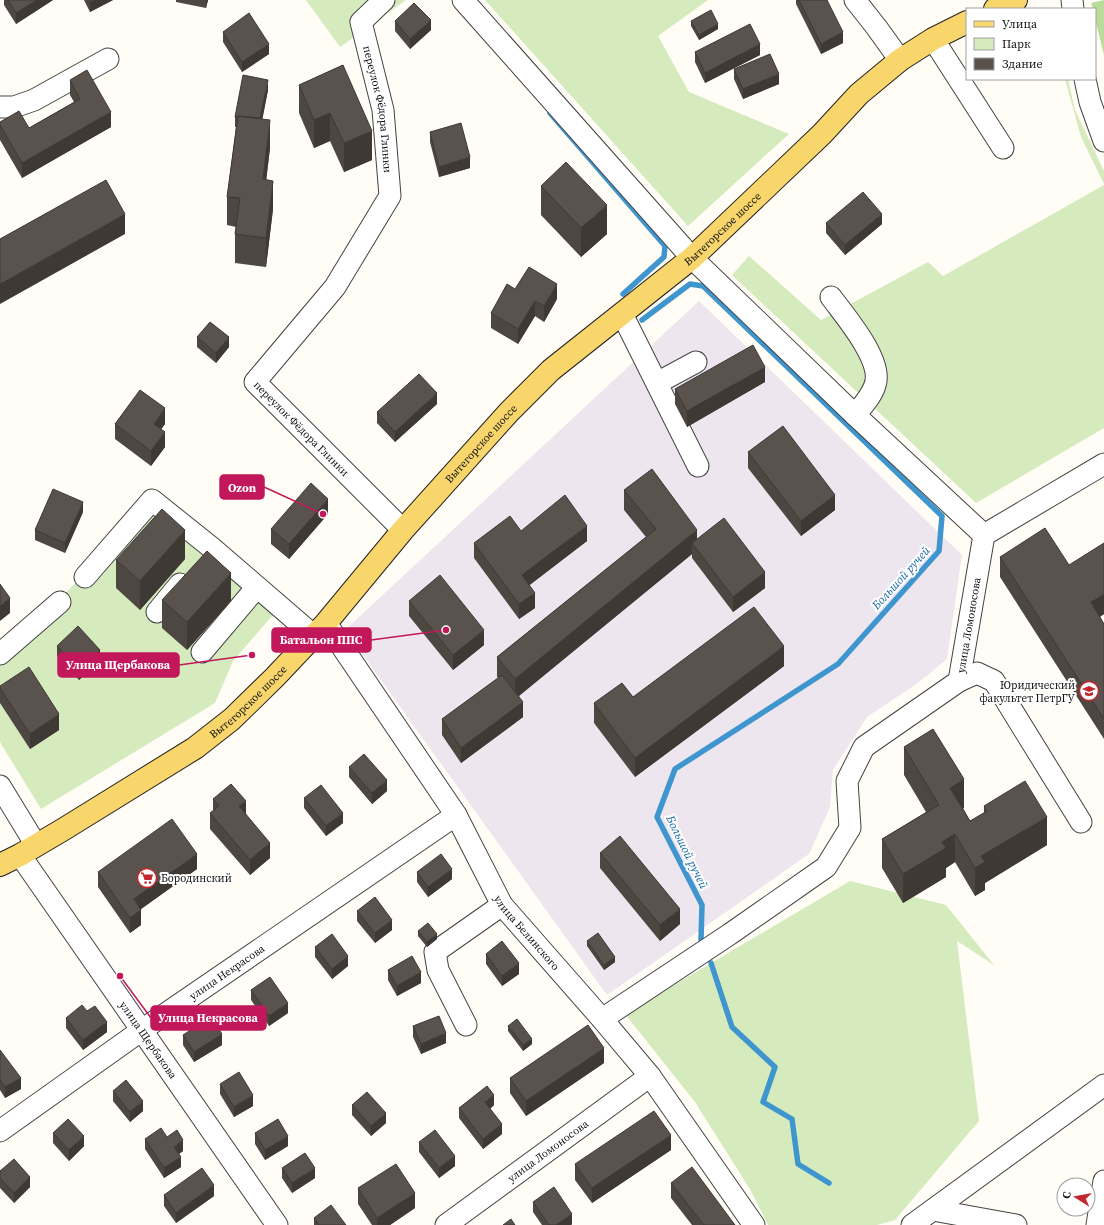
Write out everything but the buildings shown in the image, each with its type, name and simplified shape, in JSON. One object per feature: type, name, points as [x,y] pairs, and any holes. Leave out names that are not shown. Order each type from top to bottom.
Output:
[{"type":"main road","points":[[997,8],[1016,0]]},
{"type":"main road","name":"Вытегорское шоссе","points":[[0,865],[28,850],[195,748],[232,719],[320,629],[403,530],[509,412],[551,370],[692,258],[822,134],[859,94],[900,60],[933,39],[966,22]]},
{"type":"street","name":"переулок Фёдора Глинки","points":[[384,0],[361,22],[383,110],[390,196],[335,287],[255,382],[403,530]]},
{"type":"street","points":[[463,0],[692,258],[984,535],[1104,464]]},
{"type":"street","points":[[855,0],[900,60]]},
{"type":"street","points":[[933,39],[1003,148]]},
{"type":"street","points":[[0,108],[14,107],[34,100],[108,59]]},
{"type":"street","points":[[1085,80],[1090,102],[1104,141]]},
{"type":"street","points":[[831,297],[874,360],[876,380],[869,398],[856,415]]},
{"type":"street","points":[[622,314],[698,466]]},
{"type":"street","points":[[657,383],[696,362]]},
{"type":"street","name":"улица Белинского","points":[[85,577],[152,500],[202,559],[257,587],[320,629],[456,815],[502,905],[650,1076],[754,1225]]},
{"type":"street","name":"улица Ломоносова","points":[[602,1019],[730,934],[826,867],[850,828],[848,781],[864,747],[959,681],[984,535]]},
{"type":"street","points":[[157,612],[202,559]]},
{"type":"street","points":[[202,652],[257,587]]},
{"type":"street","points":[[0,654],[60,602]]},
{"type":"street","points":[[959,681],[977,673],[994,681],[1081,822]]},
{"type":"street","name":"улица Щербакова","points":[[0,786],[28,850],[142,1030],[278,1225]]},
{"type":"street","name":"улица Некрасова","points":[[0,1131],[142,1030],[456,815]]},
{"type":"street","points":[[466,1026],[438,970],[435,952],[502,905]]},
{"type":"street","name":"улица Ломоносова","points":[[446,1225],[650,1076]]},
{"type":"street","points":[[912,1225],[1104,1085]]},
{"type":"street","points":[[1097,1225],[1104,1182]]},
{"type":"street","points":[[933,1210],[1016,1225]]},
{"type":"shaded area","points":[[699,301],[962,555],[947,659],[918,683],[867,717],[833,770],[830,807],[809,854],[607,995],[345,630]]},
{"type":"green space","points":[[306,0],[406,0],[340,47]]},
{"type":"green space","points":[[485,0],[708,0],[658,36],[689,92],[789,134],[688,226]]},
{"type":"green space","points":[[1104,0],[1104,55],[1096,23],[1096,8],[1093,8],[1091,3]]},
{"type":"green space","points":[[1065,80],[1068,80],[1075,110],[1104,171],[1104,184],[1081,137]]},
{"type":"green space","points":[[1104,185],[1104,428],[976,503],[732,275],[749,256],[821,320],[928,262],[943,276]]},
{"type":"green space","points":[[152,500],[280,607],[233,661],[215,703],[41,809],[0,742],[0,664]]},
{"type":"green space","points":[[850,881],[946,905],[994,965],[957,941],[979,1121],[895,1220],[877,1225],[768,1225],[751,1191],[695,1102],[625,1014]]},
{"type":"waterway","points":[[550,113],[665,246],[664,257],[623,294]]},
{"type":"waterway","name":"Большой ручей","points":[[642,320],[690,284],[703,286],[942,516],[939,551],[838,664],[675,769],[657,817],[702,905],[701,940]]},
{"type":"waterway","name":"Большой ручей","points":[[711,963],[732,1027],[775,1067],[763,1102],[792,1119],[798,1164],[829,1183]]},
{"type":"place","name":"Ozon","points":[[323,514]]},
{"type":"place","name":"Батальон ППС","points":[[446,630]]},
{"type":"place","name":"Улица Щербакова","points":[[252,655]]},
{"type":"place","name":"Юридический факультет ПетрГУ","points":[[1089,691]]},
{"type":"place","name":"Бородинский","points":[[147,878]]},
{"type":"place","name":"Улица Некрасова","points":[[120,976]]}]
